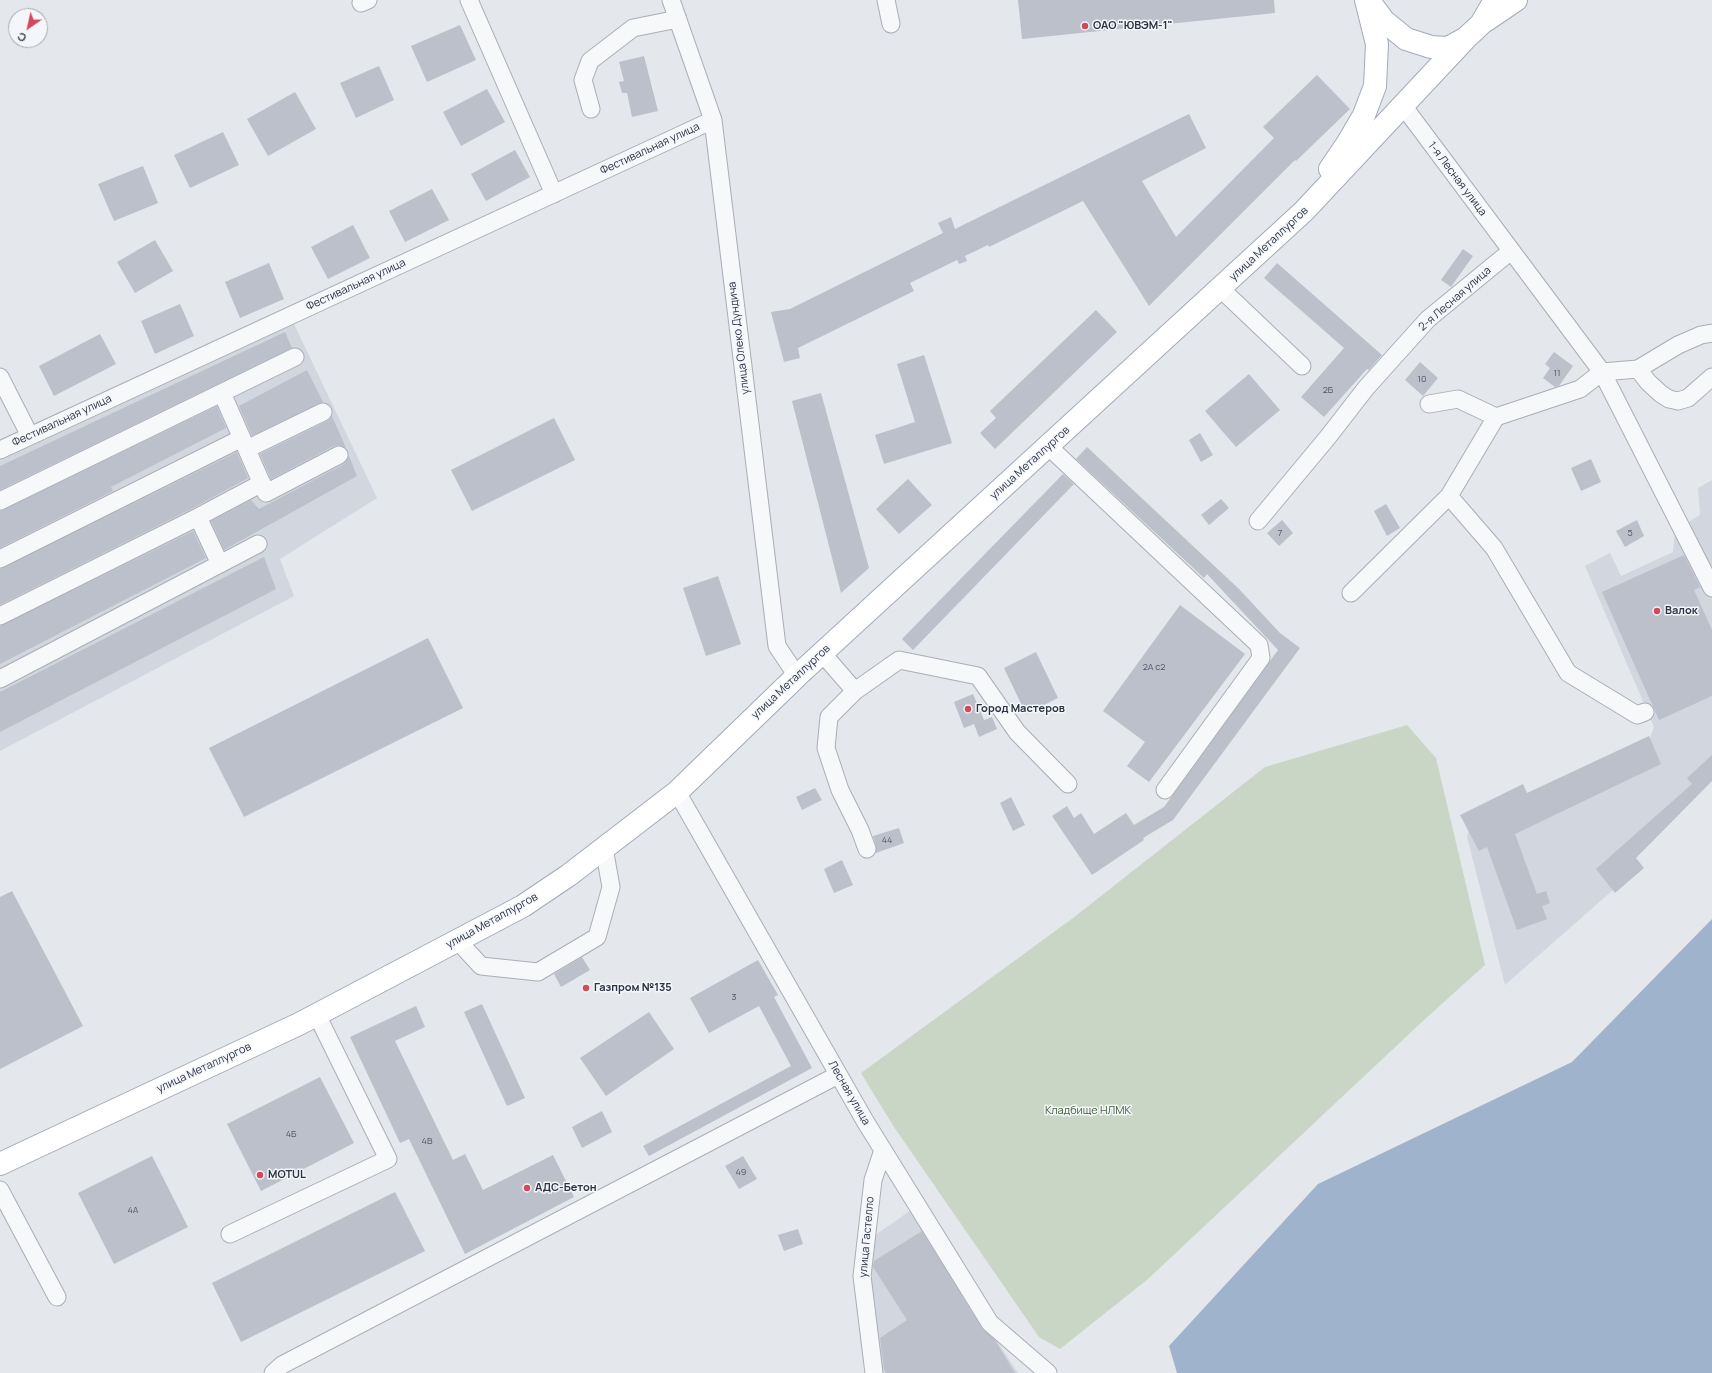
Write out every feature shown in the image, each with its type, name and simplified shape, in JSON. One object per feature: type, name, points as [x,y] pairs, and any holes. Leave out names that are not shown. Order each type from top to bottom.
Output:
[{"type":"main road","points":[[1367,0],[1384,22],[1406,39],[1431,47],[1448,48],[1474,31],[1495,0]]},
{"type":"main road","points":[[1304,211],[1364,115],[1375,86],[1377,44],[1367,0]]},
{"type":"main road","name":"улица Металлургов","points":[[0,1164],[317,1015],[523,906],[569,875],[677,792],[797,676],[1221,289],[1304,211],[1404,107],[1474,31],[1516,0]]},
{"type":"street","points":[[469,0],[554,194]]},
{"type":"street","name":"улица Олеко Дундича","points":[[671,0],[713,120],[777,646],[797,676]]},
{"type":"street","points":[[886,0],[891,24]]},
{"type":"street","points":[[591,109],[583,80],[590,61],[633,28],[678,19]]},
{"type":"street","name":"1-я Лесная улица","points":[[1404,107],[1511,251]]},
{"type":"street","name":"Фестивальная улица","points":[[0,450],[713,120]]},
{"type":"street","points":[[1511,251],[1602,372],[1712,588]]},
{"type":"street","name":"2-я Лесная улица","points":[[1258,521],[1328,437],[1366,388],[1428,319],[1511,251]]},
{"type":"street","points":[[1221,289],[1302,366]]},
{"type":"street","points":[[1350,593],[1449,496],[1496,417],[1580,389],[1602,372],[1638,369],[1678,346],[1701,335],[1712,333]]},
{"type":"street","points":[[0,501],[295,357]]},
{"type":"street","points":[[1638,369],[1648,382],[1661,394],[1669,399],[1678,401],[1688,398],[1712,377]]},
{"type":"street","points":[[0,377],[30,436]]},
{"type":"street","points":[[222,393],[266,493],[339,455]]},
{"type":"street","points":[[1429,404],[1458,399],[1496,417]]},
{"type":"street","points":[[0,559],[244,443],[323,412]]},
{"type":"street","points":[[1048,446],[1259,645],[1261,658],[1165,790]]},
{"type":"street","points":[[0,616],[198,517],[262,482]]},
{"type":"street","points":[[1449,496],[1494,548],[1568,673],[1637,715],[1644,712]]},
{"type":"street","points":[[198,517],[220,564]]},
{"type":"street","points":[[0,679],[258,544]]},
{"type":"street","points":[[822,653],[855,691]]},
{"type":"street","points":[[867,849],[860,830],[840,790],[826,748],[828,717],[855,691],[899,660],[978,676],[1017,732],[1068,784]]},
{"type":"street","name":"Лесная улица","points":[[677,792],[882,1150],[990,1323],[1048,1373]]},
{"type":"street","points":[[457,940],[481,966],[538,972],[597,937],[611,887],[604,848]]},
{"type":"street","points":[[230,1234],[388,1159],[317,1015]]},
{"type":"street","points":[[273,1373],[289,1362],[838,1075]]},
{"type":"street","name":"улица Гастелло","points":[[874,1373],[862,1276],[873,1180],[882,1150]]},
{"type":"street","points":[[0,1190],[57,1297]]},
{"type":"shaded area","points":[[294,324],[377,498],[280,559],[294,596],[0,751],[0,458]]},
{"type":"shaded area","points":[[1712,480],[1712,774],[1629,856],[1638,868],[1505,985],[1467,837],[1471,819],[1648,744],[1654,727],[1585,566],[1610,553],[1621,576],[1673,552],[1675,530],[1700,515],[1698,488]]},
{"type":"shaded area","points":[[911,1210],[1018,1373],[878,1373],[867,1267],[874,1236]]},
{"type":"green space","name":"Кладбище НЛМК","points":[[1407,725],[1436,758],[1485,965],[1424,1020],[1148,1279],[1060,1349],[1039,1337],[894,1127],[861,1073],[1073,918],[1265,767]]},
{"type":"water","points":[[1712,919],[1712,1373],[1177,1373],[1169,1346],[1318,1184],[1572,1062]]},
{"type":"building","name":"ОАО \"ЮВЭМ-1\"","points":[[1018,0],[1274,0],[1275,13],[1022,39]]},
{"type":"building","points":[[460,25],[476,60],[427,82],[411,46]]},
{"type":"building","points":[[644,56],[658,111],[632,117],[627,93],[622,93],[619,82],[624,81],[619,62]]},
{"type":"building","points":[[379,66],[394,100],[356,118],[340,83]]},
{"type":"building","points":[[1317,75],[1350,109],[1296,161],[1295,160],[1149,306],[1083,201],[989,247],[988,245],[965,256],[967,261],[959,264],[957,260],[910,283],[914,291],[798,348],[800,358],[784,362],[771,312],[790,309],[943,233],[938,223],[951,217],[955,229],[1189,114],[1206,148],[1142,181],[1176,237],[1274,138],[1263,127]]},
{"type":"building","points":[[487,89],[505,122],[461,146],[443,112]]},
{"type":"building","points":[[295,92],[316,129],[268,156],[247,119]]},
{"type":"building","points":[[223,132],[239,165],[190,188],[174,155]]},
{"type":"building","points":[[515,150],[530,177],[486,201],[471,174]]},
{"type":"building","points":[[143,166],[158,203],[114,221],[98,184]]},
{"type":"building","points":[[432,189],[449,220],[405,242],[389,211]]},
{"type":"building","points":[[353,225],[370,258],[328,279],[311,247]]},
{"type":"building","points":[[155,240],[173,271],[135,293],[117,262]]},
{"type":"building","points":[[1463,249],[1473,256],[1451,287],[1441,280]]},
{"type":"building","points":[[269,263],[284,299],[240,318],[225,282]]},
{"type":"building","points":[[1277,263],[1382,355],[1369,370],[1367,369],[1324,417],[1301,397],[1344,348],[1264,278]]},
{"type":"building","points":[[180,304],[194,336],[155,354],[141,321]]},
{"type":"building","points":[[1096,310],[1117,332],[995,449],[980,433],[996,418],[990,411]]},
{"type":"building","points":[[285,332],[292,348],[0,490],[0,466]]},
{"type":"building","points":[[100,334],[116,364],[54,396],[39,366]]},
{"type":"building","points":[[1554,352],[1573,366],[1559,386],[1555,387],[1543,378],[1550,368],[1545,364]]},
{"type":"building","points":[[924,355],[952,443],[884,464],[875,435],[915,422],[897,364]]},
{"type":"building","points":[[1420,362],[1438,378],[1423,396],[1405,380]]},
{"type":"building","points":[[307,370],[323,402],[252,436],[239,406]]},
{"type":"building","points":[[1249,374],[1280,410],[1236,447],[1205,411]]},
{"type":"building","points":[[821,393],[869,568],[841,593],[792,401]]},
{"type":"building","points":[[217,406],[226,428],[111,487],[113,491],[0,548],[0,511]]},
{"type":"building","points":[[332,416],[346,448],[340,445],[334,446],[271,479],[260,454],[327,421]]},
{"type":"building","points":[[554,418],[575,460],[472,511],[451,470]]},
{"type":"building","points":[[1200,433],[1213,455],[1201,462],[1189,440]]},
{"type":"building","points":[[1087,447],[1239,589],[1280,633],[1300,648],[1173,820],[1143,838],[1144,840],[1092,875],[1052,816],[1067,806],[1074,818],[1081,813],[1094,834],[1126,813],[1134,825],[1164,807],[1278,650],[1207,574],[1204,578],[1076,459]]},
{"type":"building","points":[[237,452],[248,478],[193,508],[0,605],[0,569]]},
{"type":"building","points":[[349,456],[357,476],[224,550],[211,521],[251,500],[259,509],[344,464]]},
{"type":"building","points":[[1591,459],[1601,482],[1581,491],[1571,468]]},
{"type":"building","points":[[1063,474],[1074,484],[913,650],[902,639]]},
{"type":"building","points":[[908,479],[932,505],[899,534],[876,509]]},
{"type":"building","points":[[1221,499],[1229,508],[1209,525],[1201,515]]},
{"type":"building","points":[[1386,504],[1400,528],[1387,536],[1374,511]]},
{"type":"building","points":[[1282,520],[1293,533],[1279,546],[1267,533]]},
{"type":"building","points":[[1637,520],[1644,536],[1625,547],[1616,531]]},
{"type":"building","points":[[193,531],[206,558],[0,664],[0,626]]},
{"type":"building","name":"Валок","points":[[1684,555],[1700,587],[1694,590],[1712,630],[1712,696],[1659,720],[1602,592]]},
{"type":"building","points":[[264,557],[276,589],[0,732],[0,692]]},
{"type":"building","points":[[718,576],[741,644],[706,656],[683,588]]},
{"type":"building","points":[[1180,605],[1245,654],[1149,782],[1127,766],[1145,742],[1103,711]]},
{"type":"building","points":[[428,638],[463,708],[244,817],[209,748]]},
{"type":"building","points":[[1036,652],[1058,698],[1026,714],[1004,668]]},
{"type":"building","name":"Город Мастеров","points":[[973,694],[984,720],[964,728],[954,702]]},
{"type":"building","points":[[992,717],[997,729],[979,737],[974,724]]},
{"type":"building","points":[[1649,736],[1661,764],[1515,834],[1537,894],[1546,891],[1550,903],[1542,906],[1547,919],[1517,930],[1487,847],[1479,851],[1460,815],[1523,784],[1527,793]]},
{"type":"building","points":[[1712,755],[1712,781],[1636,858],[1644,868],[1615,893],[1596,869],[1692,784],[1687,778]]},
{"type":"building","points":[[815,788],[822,800],[802,810],[796,797]]},
{"type":"building","points":[[1011,797],[1025,825],[1013,831],[1000,803]]},
{"type":"building","points":[[899,828],[904,843],[876,853],[876,846],[873,836]]},
{"type":"building","points":[[842,860],[853,885],[834,893],[824,869]]},
{"type":"building","points":[[12,891],[83,1026],[0,1069],[0,897]]},
{"type":"building","points":[[582,957],[590,970],[561,987],[554,974]]},
{"type":"building","points":[[758,960],[778,995],[774,997],[812,1068],[649,1156],[643,1146],[791,1066],[759,1006],[709,1033],[690,998]]},
{"type":"building","points":[[482,1004],[525,1098],[507,1106],[464,1012]]},
{"type":"building","points":[[416,1006],[425,1027],[395,1041],[453,1160],[465,1154],[483,1190],[553,1155],[574,1197],[465,1254],[409,1139],[400,1143],[350,1037]]},
{"type":"building","points":[[649,1012],[674,1049],[606,1096],[580,1058]]},
{"type":"building","points":[[320,1077],[354,1143],[261,1191],[227,1124]]},
{"type":"building","points":[[602,1111],[612,1132],[582,1148],[572,1127]]},
{"type":"building","points":[[152,1156],[188,1227],[114,1264],[78,1193]]},
{"type":"building","points":[[743,1156],[757,1179],[739,1189],[725,1166]]},
{"type":"building","points":[[395,1192],[425,1251],[241,1342],[212,1283]]},
{"type":"building","points":[[798,1229],[803,1244],[784,1251],[778,1235]]},
{"type":"building","points":[[922,1231],[982,1328],[995,1340],[1015,1373],[886,1373],[884,1369],[880,1338],[907,1320],[873,1267],[874,1261]]},
{"type":"place","name":"ОАО \"ЮВЭМ-1\"","points":[[1085,26]]},
{"type":"place","name":"Валок","points":[[1657,611]]},
{"type":"place","name":"Город Мастеров","points":[[968,709]]},
{"type":"place","name":"Газпром №135","points":[[586,988]]},
{"type":"place","name":"MOTUL","points":[[260,1175]]},
{"type":"place","name":"АДС-Бетон","points":[[527,1188]]}]
